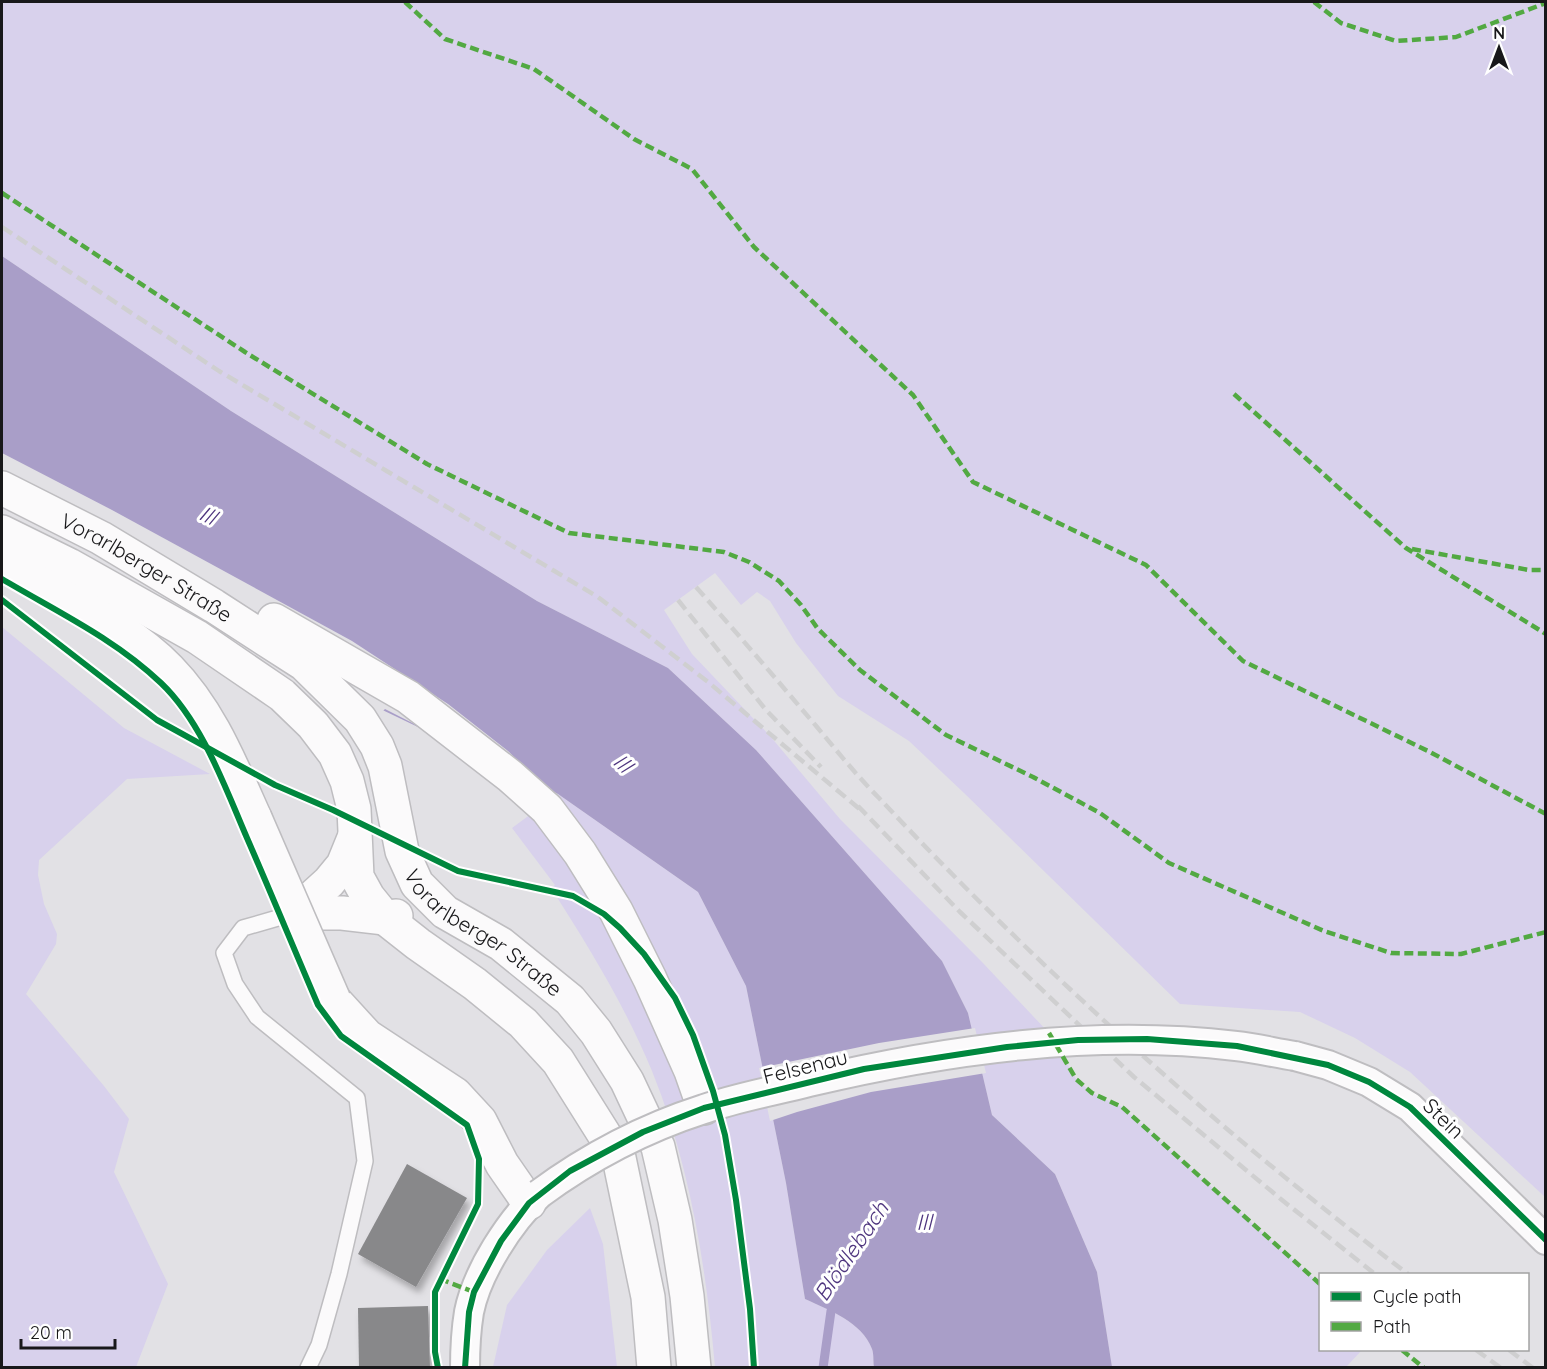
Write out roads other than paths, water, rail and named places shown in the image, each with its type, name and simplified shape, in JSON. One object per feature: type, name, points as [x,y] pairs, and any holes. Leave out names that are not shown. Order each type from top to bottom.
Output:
[{"type":"main road","name":"Vorarlberger Straße","points":[[2,488],[101,538],[214,606],[304,664],[360,719],[377,746],[385,766],[402,851],[417,884],[445,912],[501,944],[570,1000],[596,1032],[627,1081],[658,1147],[675,1220],[687,1296],[694,1368]]},
{"type":"main road","name":"Vorarlberger Straße","points":[[2,532],[58,576],[197,637],[282,695],[313,725],[335,754],[347,781],[354,809],[357,877],[368,897],[385,918],[524,1023],[558,1061],[618,1158],[648,1297],[654,1368]]},
{"type":"main road","points":[[2,559],[58,576],[80,604],[134,640],[168,668],[187,690],[219,737],[334,1000],[367,1036],[455,1094],[480,1121],[502,1164],[534,1198]]},
{"type":"main road","points":[[214,606],[264,614],[408,697],[510,776],[547,810],[580,853],[616,911],[650,979],[691,1071],[704,1108]]},
{"type":"main road","points":[[295,913],[329,882],[343,865],[356,834]]},
{"type":"main road","points":[[385,918],[402,851]]},
{"type":"main road","points":[[295,913],[342,913],[385,918],[445,912]]},
{"type":"street","name":"Felsenau","points":[[465,1368],[469,1312],[474,1292],[501,1241],[534,1198],[570,1171],[643,1132],[704,1108],[864,1069],[1007,1047],[1078,1041],[1147,1040],[1237,1046],[1294,1056]]},
{"type":"street","name":"Stein","points":[[1294,1056],[1328,1065],[1369,1082],[1410,1107],[1545,1240]]},
{"type":"lane","points":[[295,913],[243,928],[224,953],[235,984],[257,1017],[357,1098],[365,1161],[320,1345],[308,1368]]},
{"type":"water","name":"Ill","points":[[2,256],[231,411],[537,601],[668,668],[756,750],[942,961],[968,1013],[992,1115],[1055,1174],[1097,1272],[1112,1367],[874,1367],[872,1349],[861,1331],[844,1318],[805,1299],[786,1183],[746,986],[698,892],[558,794],[2,528]]},
{"type":"waterway","name":"Blödlebach","points":[[823,1368],[831,1311],[837,1303]]},
{"type":"railway","points":[[2,227],[219,371],[598,597],[708,682],[862,811]]},
{"type":"railway","points":[[696,587],[863,781],[1003,925],[1133,1047],[1200,1106],[1268,1164],[1407,1273]]},
{"type":"railway","points":[[678,600],[766,710],[821,767]]},
{"type":"railway","points":[[858,806],[960,912],[1134,1077],[1374,1273]]},
{"type":"railway","points":[[1477,1351],[1501,1368]]},
{"type":"railway","points":[[1510,1351],[1533,1368]]}]
